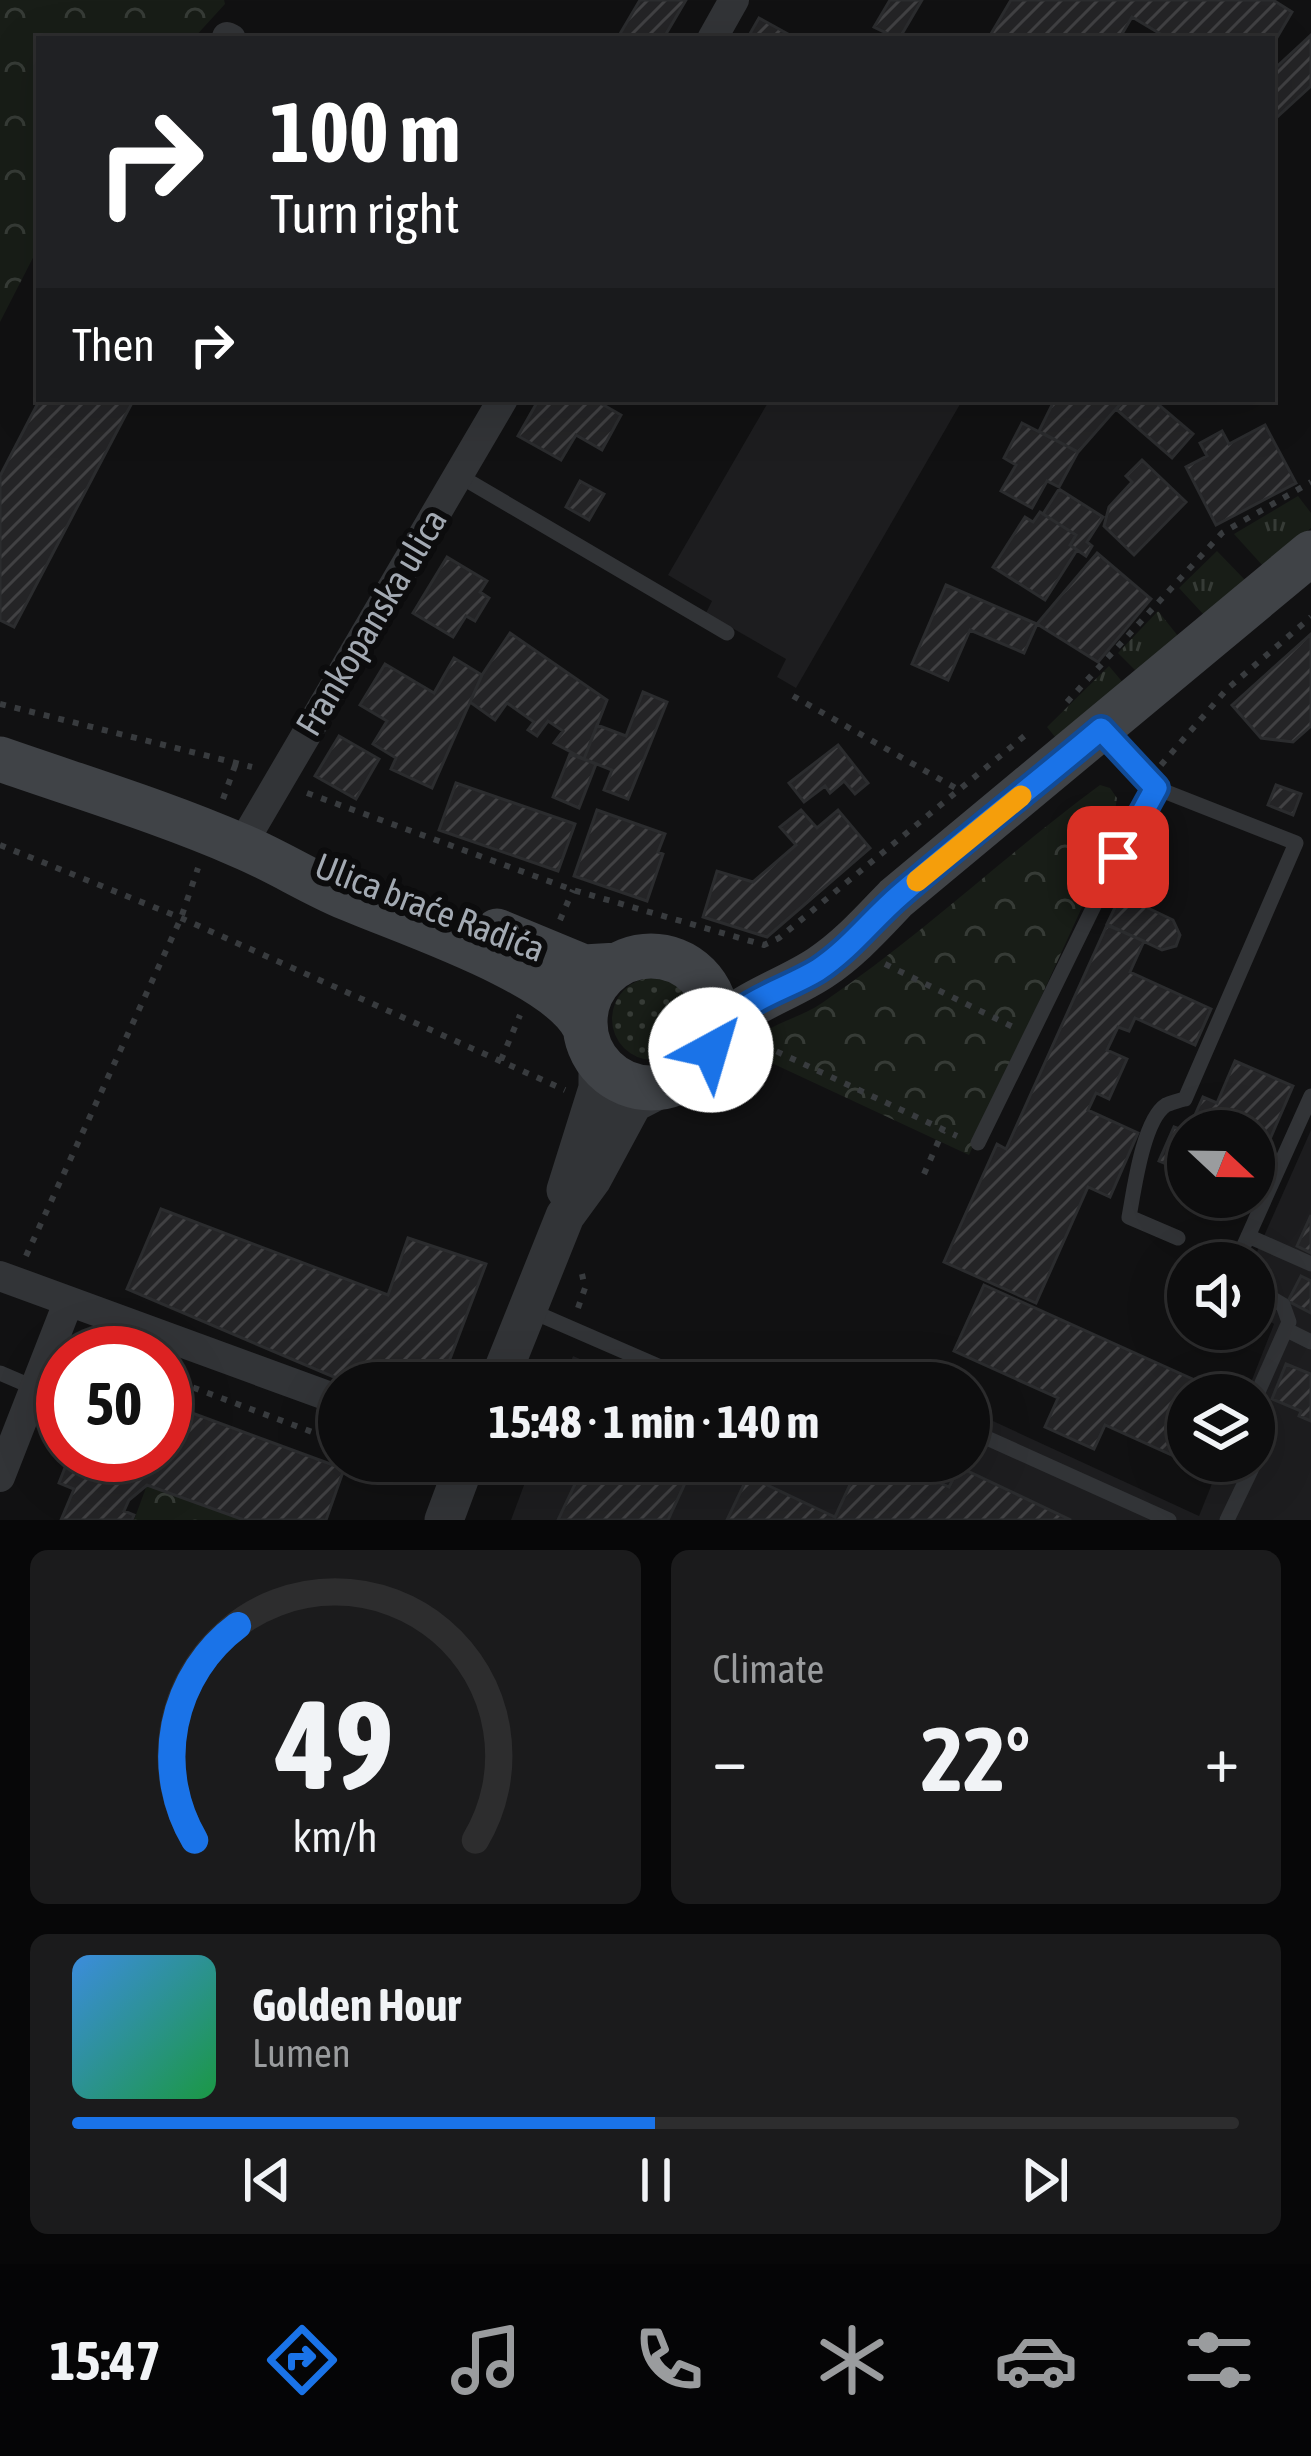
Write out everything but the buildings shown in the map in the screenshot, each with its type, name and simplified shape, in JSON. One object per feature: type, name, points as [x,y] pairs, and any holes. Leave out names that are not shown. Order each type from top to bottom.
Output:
[{"type":"main road","points":[[732,1034],[700,977],[682,963],[661,956],[618,965],[592,991],[591,1044],[627,1084],[662,1088],[689,1076],[732,1034],[733,1014],[819,969],[852,944],[896,898],[1311,553]]},
{"type":"main road","name":"Ulica braće Radića","points":[[0,759],[225,840],[535,980],[575,1008],[591,1044]]},
{"type":"main road","name":"Ulica braće Radića","points":[[225,840],[347,871],[584,967],[618,965]]},
{"type":"main road","points":[[700,977],[745,976],[896,898]]},
{"type":"street","points":[[714,36],[734,0]]},
{"type":"street","name":"Frankopanska ulica","points":[[225,840],[277,782],[501,402]]},
{"type":"street","points":[[565,1216],[566,1182],[598,1088],[591,1044]]},
{"type":"street","points":[[507,1362],[565,1216],[592,1179],[633,1103],[662,1088]]},
{"type":"street","points":[[7,1279],[318,1392]]},
{"type":"street","points":[[0,1477],[68,1303]]},
{"type":"street","points":[[444,1520],[458,1482]]},
{"type":"lane","points":[[458,475],[727,634]]},
{"type":"lane","points":[[1101,729],[1156,788],[1303,846],[1185,1099],[1154,1116],[1129,1217],[1178,1238]]},
{"type":"lane","points":[[978,1143],[1156,788]]},
{"type":"lane","points":[[1245,1242],[1311,1096]]},
{"type":"lane","points":[[1248,1236],[1311,1264]]},
{"type":"lane","points":[[1267,1374],[1289,1322],[1283,1304],[1275,1300]]},
{"type":"lane","points":[[529,1310],[649,1362]]},
{"type":"lane","points":[[1287,1330],[1311,1342]]},
{"type":"lane","points":[[0,1373],[34,1388]]},
{"type":"lane","points":[[990,1439],[1169,1520]]},
{"type":"lane","points":[[1227,1520],[1245,1482]]},
{"type":"path","points":[[1050,716],[1222,533],[1311,482]]},
{"type":"path","points":[[793,696],[959,790]]},
{"type":"path","points":[[0,704],[236,763],[573,890],[764,945],[1031,731]]},
{"type":"path","points":[[7,1279],[181,918],[225,840],[236,763]]},
{"type":"path","points":[[0,845],[181,918],[578,1096],[569,1118],[585,1124]]},
{"type":"path","points":[[871,957],[1033,1036]]},
{"type":"path","points":[[732,1034],[978,1143]]},
{"type":"path","points":[[924,1174],[943,1131]]},
{"type":"path","points":[[192,1387],[318,1434]]},
{"type":"shaded area","points":[[768,402],[961,402],[796,688],[777,677],[786,659],[706,613],[712,601],[668,575]]},
{"type":"shaded area","points":[[1311,1130],[1311,1520],[511,1520],[525,1482],[990,1482],[990,1420],[1199,1516],[1213,1482],[1275,1482],[1275,1374],[1254,1374],[1264,1350],[1275,1350],[1275,1242],[1261,1242]]},
{"type":"green space","points":[[0,0],[224,0],[196,36],[36,36],[36,252],[0,322]]},
{"type":"green space","points":[[1298,496],[1311,513],[1311,528],[1263,566],[1234,534]]},
{"type":"green space","points":[[1217,551],[1245,580],[1205,616],[1179,588]]},
{"type":"green space","points":[[1158,611],[1178,636],[1138,673],[1118,653]]},
{"type":"green space","points":[[1109,666],[1125,685],[1060,743],[1047,727]]},
{"type":"green space","points":[[1100,785],[1110,788],[1117,798],[1109,848],[969,1155],[746,1051],[761,1034],[812,1009],[858,978]]},
{"type":"green space","points":[[653,978],[682,990],[694,1019],[682,1048],[653,1060],[624,1048],[612,1019],[624,990]]},
{"type":"green space","points":[[147,1485],[244,1520],[134,1520]]},
{"type":"slow traffic","points":[[917,881],[1021,796]]},
{"type":"route","points":[[711,1050],[716,1032],[733,1014],[819,969],[852,944],[896,898],[1101,729],[1156,788],[1118,857]]}]
